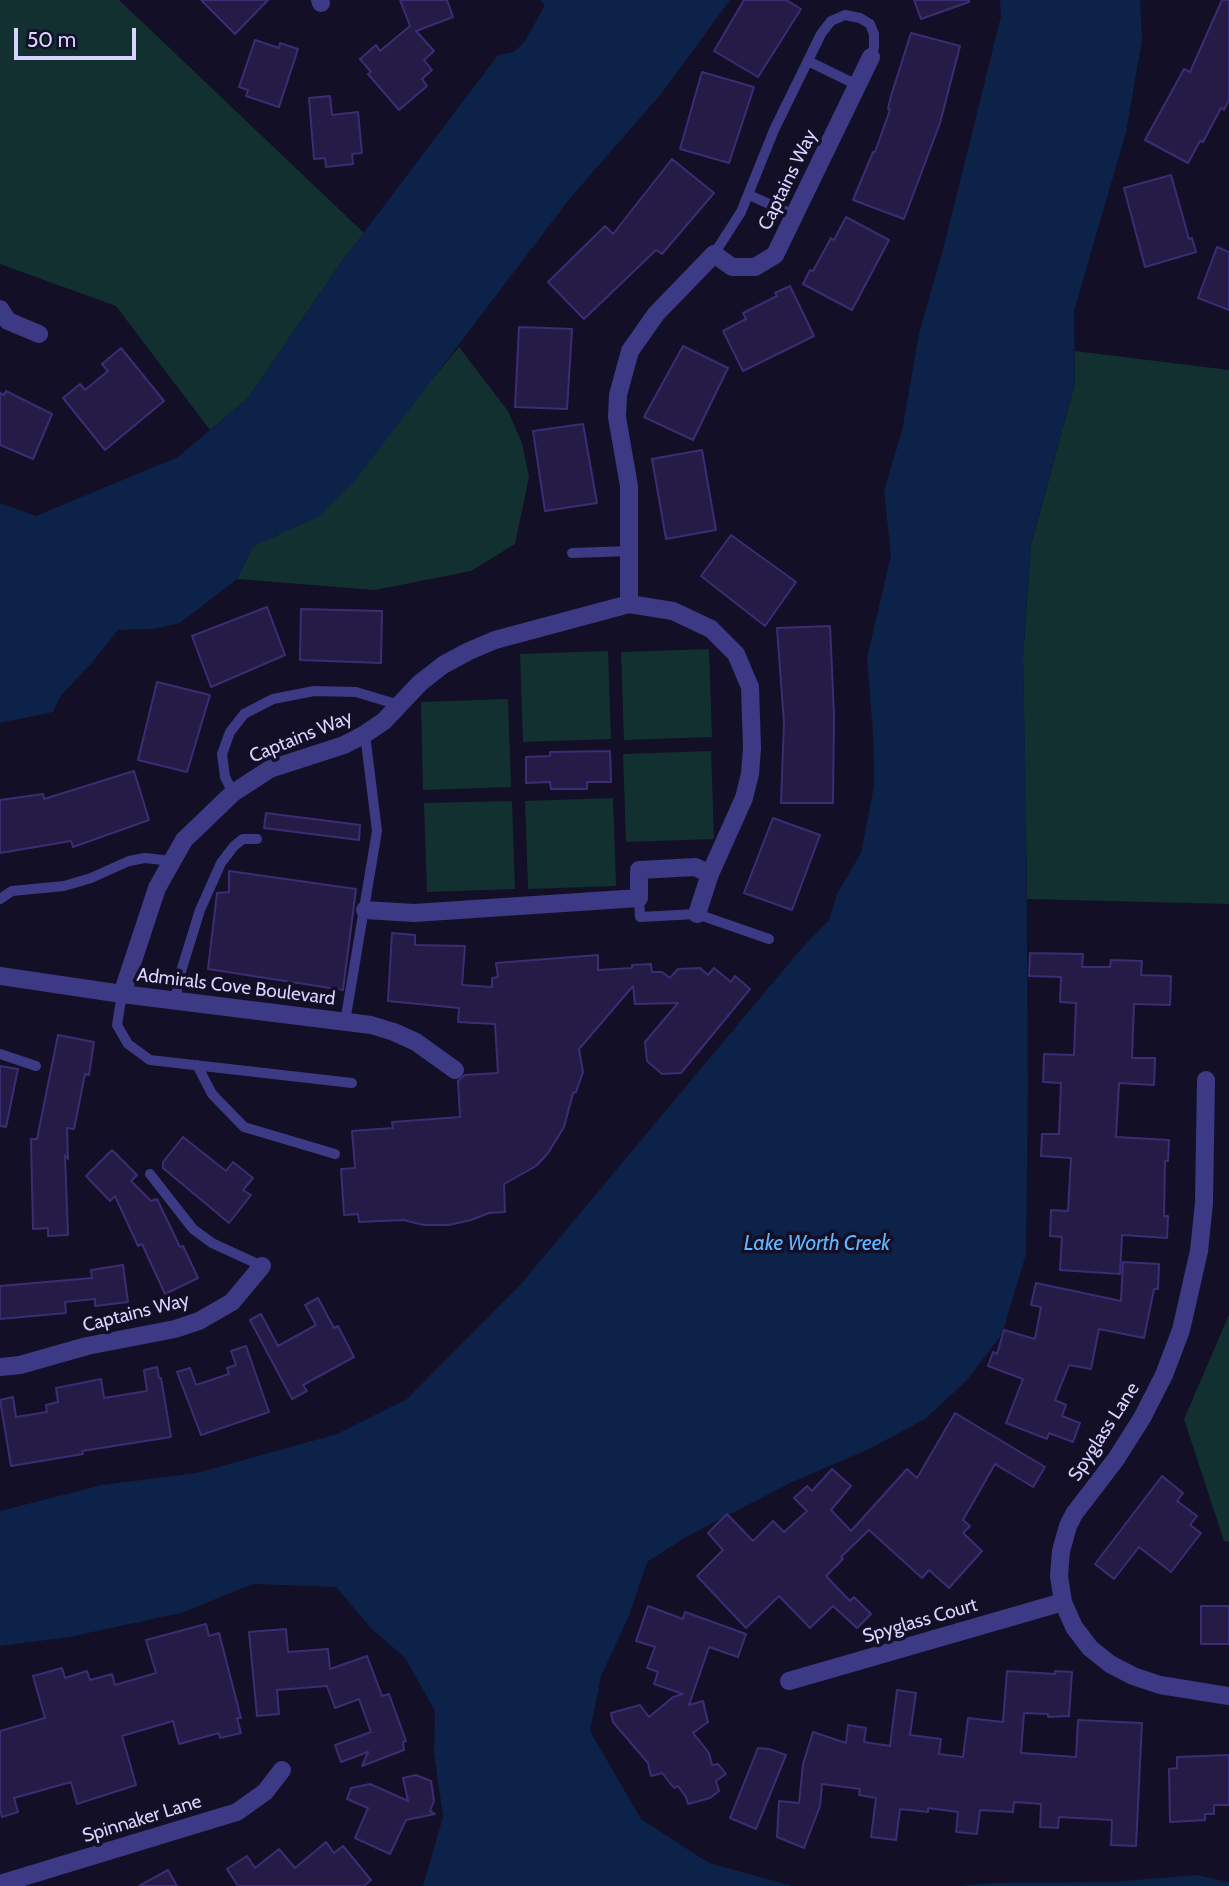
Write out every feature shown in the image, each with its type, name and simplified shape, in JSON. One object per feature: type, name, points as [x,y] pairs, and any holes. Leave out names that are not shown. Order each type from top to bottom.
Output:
[{"type":"street","name":"Captains Way","points":[[714,254],[732,267],[755,267],[775,255],[871,57]]},
{"type":"street","points":[[629,604],[629,486],[617,417],[622,373],[641,332],[714,254]]},
{"type":"street","points":[[0,309],[8,321],[38,334]]},
{"type":"street","name":"Captains Way","points":[[122,994],[157,888],[184,840],[233,793],[270,769],[344,745],[365,734],[384,721],[420,683],[469,651],[495,639],[629,604],[673,611],[711,629],[736,654],[750,687],[750,774],[744,798],[710,874],[697,914]]},
{"type":"street","points":[[365,910],[414,913],[639,898],[639,870],[695,867],[710,874]]},
{"type":"street","name":"Admirals Cove Boulevard","points":[[0,976],[371,1025],[398,1033],[427,1048],[455,1070]]},
{"type":"street","name":"Spyglass Lane","points":[[1206,1080],[1204,1203],[1199,1251],[1181,1330],[1164,1375],[1142,1418],[1068,1526],[1059,1563],[1063,1602],[1069,1616],[1082,1638],[1110,1664],[1133,1676],[1160,1685],[1229,1696]]},
{"type":"street","name":"Captains Way","points":[[0,1367],[20,1366],[88,1346],[175,1329],[199,1321],[232,1302],[262,1266]]},
{"type":"street","name":"Spyglass Court","points":[[789,1681],[1063,1602]]},
{"type":"street","name":"Spinnaker Lane","points":[[0,1884],[237,1812],[265,1792],[282,1770]]},
{"type":"lane","points":[[714,254],[741,212],[774,130],[826,27],[831,21],[845,15],[860,18],[870,24],[874,34],[871,57]]},
{"type":"lane","points":[[807,61],[857,85]]},
{"type":"lane","points":[[749,195],[794,215]]},
{"type":"lane","points":[[572,553],[629,551]]},
{"type":"lane","points":[[233,793],[225,777],[222,754],[230,732],[244,714],[273,699],[314,691],[356,692],[399,705]]},
{"type":"lane","points":[[345,1022],[377,831],[365,734]]},
{"type":"lane","points":[[175,1000],[181,968],[200,910],[221,863],[243,839],[257,839]]},
{"type":"lane","points":[[0,898],[12,891],[64,886],[145,858],[172,861]]},
{"type":"lane","points":[[639,898],[640,917],[697,914],[769,939]]},
{"type":"lane","points":[[122,994],[117,1025],[128,1044],[150,1060],[352,1083]]},
{"type":"lane","points":[[0,1054],[36,1066]]},
{"type":"lane","points":[[197,1065],[212,1094],[244,1127],[335,1154]]},
{"type":"lane","points":[[150,1174],[192,1229],[212,1243],[262,1266]]},
{"type":"green space","points":[[0,0],[119,0],[364,233],[248,398],[210,430],[116,306],[0,264]]},
{"type":"green space","points":[[459,347],[508,411],[522,443],[529,477],[515,544],[471,571],[375,590],[237,579],[253,546],[278,535],[429,383]]},
{"type":"green space","points":[[1075,351],[1229,370],[1229,904],[1027,899],[1023,658],[1031,545],[1075,383]]},
{"type":"green space","points":[[709,649],[712,737],[624,740],[621,652]]},
{"type":"green space","points":[[608,651],[611,739],[523,742],[520,654]]},
{"type":"green space","points":[[508,699],[511,787],[423,790],[421,702]]},
{"type":"green space","points":[[711,751],[714,839],[626,842],[623,754]]},
{"type":"green space","points":[[613,798],[616,886],[528,889],[525,801]]},
{"type":"green space","points":[[512,801],[515,889],[427,892],[424,803]]},
{"type":"green space","points":[[1229,1315],[1229,1542],[1224,1541],[1184,1419]]},
{"type":"water","points":[[540,0],[730,0],[661,94],[571,197],[354,482],[318,517],[253,546],[237,579],[180,623],[152,629],[118,630],[61,695],[53,712],[0,723],[0,503],[36,516],[178,457],[248,398],[340,264],[498,55],[514,52],[525,41],[545,5]]},
{"type":"water","name":"Lake Worth Creek","points":[[1000,0],[1140,0],[1142,40],[1126,132],[1074,311],[1075,383],[1031,545],[1023,658],[1028,1090],[1026,1254],[1002,1334],[967,1380],[925,1419],[869,1449],[790,1483],[686,1537],[647,1562],[629,1616],[601,1676],[590,1731],[641,1819],[709,1863],[792,1886],[423,1886],[443,1817],[434,1753],[435,1711],[405,1658],[372,1629],[336,1587],[253,1584],[181,1613],[69,1637],[0,1646],[0,1511],[102,1485],[197,1473],[337,1434],[407,1399],[520,1285],[801,949],[829,920],[837,894],[861,853],[874,786],[867,658],[891,555],[884,491],[902,431],[919,334],[944,246],[1001,16]]},
{"type":"water","points":[[1196,1875],[1229,1882],[1229,1886],[958,1886],[992,1883],[1111,1882]]},
{"type":"building","points":[[201,0],[268,0],[235,34]]},
{"type":"building","points":[[400,0],[447,0],[453,17],[416,31],[434,51],[424,60],[432,70],[422,79],[427,86],[399,110],[368,74],[371,72],[360,59],[376,45],[380,51],[410,26]]},
{"type":"building","points":[[744,0],[786,0],[801,9],[758,77],[714,51]]},
{"type":"building","points":[[914,0],[969,0],[969,2],[921,19]]},
{"type":"building","points":[[1222,0],[1229,0],[1229,100],[1224,110],[1221,108],[1188,163],[1145,140],[1184,69],[1190,72]]},
{"type":"building","points":[[911,33],[960,46],[940,123],[904,219],[853,200],[890,110],[891,96]]},
{"type":"building","points":[[255,40],[279,48],[280,43],[298,49],[279,107],[246,96],[248,90],[239,87]]},
{"type":"building","points":[[702,72],[754,87],[729,163],[680,149]]},
{"type":"building","points":[[330,96],[332,115],[358,112],[362,153],[352,154],[353,164],[326,167],[325,158],[314,159],[309,98]]},
{"type":"building","points":[[672,159],[714,193],[662,254],[656,250],[584,319],[548,282],[605,226],[613,234]]},
{"type":"building","points":[[1171,175],[1189,239],[1192,238],[1196,252],[1145,267],[1124,188]]},
{"type":"building","points":[[846,217],[889,240],[852,310],[803,284],[831,238],[834,240]]},
{"type":"building","points":[[1217,247],[1229,252],[1229,310],[1198,298]]},
{"type":"building","points":[[790,286],[814,336],[743,371],[723,331],[746,319],[743,313],[777,296],[775,293]]},
{"type":"building","points":[[519,327],[572,329],[567,409],[515,407]]},
{"type":"building","points":[[683,346],[728,368],[693,440],[644,417]]},
{"type":"building","points":[[121,348],[164,401],[105,450],[63,398],[80,384],[85,390],[108,371],[102,364]]},
{"type":"building","points":[[6,391],[52,414],[33,459],[0,445],[0,393],[4,395]]},
{"type":"building","points":[[583,424],[597,503],[545,511],[533,431]]},
{"type":"building","points":[[702,450],[716,530],[666,539],[652,459]]},
{"type":"building","points":[[731,535],[796,582],[765,626],[701,576]]},
{"type":"building","points":[[267,607],[285,655],[211,687],[192,636]]},
{"type":"building","points":[[301,609],[382,611],[381,663],[300,660]]},
{"type":"building","points":[[830,626],[834,715],[833,803],[781,803],[784,723],[777,628]]},
{"type":"building","points":[[157,682],[210,695],[187,772],[138,760]]},
{"type":"building","points":[[610,751],[611,782],[587,782],[587,789],[551,789],[550,782],[526,783],[526,757],[550,756],[550,752]]},
{"type":"building","points":[[134,771],[149,820],[73,847],[71,841],[0,853],[0,800],[43,794],[44,799]]},
{"type":"building","points":[[266,813],[360,825],[359,840],[264,828]]},
{"type":"building","points":[[773,818],[820,835],[792,910],[744,893]]},
{"type":"building","points":[[229,871],[356,889],[343,990],[208,969],[217,893],[229,892]]},
{"type":"building","points":[[392,933],[415,935],[415,945],[465,946],[462,985],[492,987],[492,978],[498,977],[496,963],[598,955],[598,970],[651,964],[652,972],[662,972],[670,978],[678,969],[700,968],[708,975],[714,968],[731,982],[735,976],[750,989],[681,1073],[662,1074],[647,1061],[645,1042],[678,1003],[635,1004],[633,986],[579,1049],[583,1072],[576,1092],[573,1093],[564,1127],[548,1153],[536,1166],[504,1184],[505,1212],[489,1213],[449,1225],[424,1225],[403,1220],[359,1222],[358,1214],[344,1215],[341,1169],[355,1168],[352,1131],[393,1128],[392,1122],[460,1117],[458,1081],[465,1075],[498,1073],[495,1024],[458,1022],[459,1008],[388,1001]]},
{"type":"building","points":[[1030,953],[1083,954],[1082,967],[1110,967],[1111,960],[1142,961],[1141,975],[1171,976],[1170,1005],[1134,1004],[1132,1058],[1155,1058],[1154,1085],[1119,1083],[1116,1137],[1169,1140],[1168,1161],[1165,1161],[1164,1216],[1168,1216],[1167,1238],[1122,1235],[1120,1274],[1060,1270],[1062,1237],[1050,1236],[1051,1210],[1068,1211],[1071,1158],[1041,1156],[1042,1134],[1059,1134],[1061,1083],[1043,1082],[1044,1054],[1074,1055],[1076,1003],[1060,1002],[1061,977],[1029,976]]},
{"type":"building","points":[[58,1035],[94,1042],[89,1075],[85,1074],[74,1129],[67,1128],[68,1159],[65,1155],[68,1235],[48,1236],[48,1228],[33,1229],[31,1139],[37,1139]]},
{"type":"building","points":[[0,1066],[18,1069],[6,1127],[0,1126]]},
{"type":"building","points":[[183,1137],[226,1171],[233,1162],[253,1178],[243,1190],[251,1195],[229,1223],[163,1168],[163,1162]]},
{"type":"building","points":[[112,1150],[137,1175],[131,1181],[151,1201],[157,1199],[198,1278],[165,1294],[142,1244],[138,1246],[115,1196],[110,1201],[86,1176]]},
{"type":"building","points":[[1123,1262],[1159,1264],[1158,1289],[1154,1289],[1144,1338],[1099,1329],[1091,1369],[1069,1365],[1055,1400],[1066,1405],[1062,1416],[1080,1423],[1073,1442],[1049,1433],[1047,1439],[1006,1423],[1023,1379],[988,1366],[993,1352],[997,1354],[1004,1330],[1035,1339],[1041,1307],[1031,1305],[1036,1283],[1121,1301]]},
{"type":"building","points":[[123,1265],[128,1302],[95,1306],[95,1299],[65,1302],[66,1313],[0,1319],[0,1286],[92,1278],[91,1270]]},
{"type":"building","points":[[318,1298],[334,1328],[338,1326],[354,1357],[303,1385],[307,1391],[292,1399],[250,1320],[261,1314],[278,1346],[316,1325],[305,1305]]},
{"type":"building","points":[[246,1346],[269,1412],[201,1435],[177,1372],[190,1368],[196,1385],[229,1374],[227,1368],[236,1365],[231,1351]]},
{"type":"building","points":[[157,1367],[171,1437],[11,1466],[0,1400],[13,1397],[16,1417],[47,1412],[46,1405],[58,1402],[56,1388],[101,1379],[104,1398],[147,1391],[144,1370]]},
{"type":"building","points":[[955,1413],[1045,1467],[1033,1487],[995,1464],[963,1520],[970,1526],[963,1533],[982,1551],[949,1588],[929,1570],[922,1578],[869,1530],[826,1576],[850,1601],[854,1597],[871,1614],[857,1628],[833,1606],[810,1628],[779,1596],[746,1628],[697,1576],[723,1550],[708,1533],[727,1514],[753,1541],[773,1521],[784,1532],[807,1511],[794,1498],[807,1486],[812,1491],[832,1469],[851,1486],[831,1510],[851,1531],[907,1469],[917,1478]]},
{"type":"building","points":[[1162,1476],[1183,1493],[1177,1501],[1197,1516],[1190,1525],[1201,1533],[1171,1572],[1139,1547],[1114,1579],[1095,1564]]},
{"type":"building","points":[[648,1606],[683,1619],[685,1612],[746,1634],[738,1657],[709,1647],[689,1705],[703,1701],[708,1722],[693,1733],[709,1753],[712,1765],[718,1764],[726,1774],[716,1781],[719,1791],[710,1798],[688,1804],[678,1786],[674,1788],[662,1773],[651,1776],[648,1763],[613,1722],[611,1713],[640,1705],[649,1717],[673,1697],[683,1694],[654,1684],[658,1672],[647,1668],[655,1647],[636,1641]]},
{"type":"building","points":[[1201,1606],[1229,1606],[1229,1644],[1201,1644]]},
{"type":"building","points":[[206,1624],[209,1636],[219,1633],[241,1718],[237,1718],[241,1733],[220,1738],[219,1733],[179,1744],[173,1721],[122,1736],[136,1785],[77,1804],[71,1782],[14,1798],[18,1812],[2,1817],[0,1731],[45,1718],[33,1676],[62,1668],[65,1678],[87,1671],[90,1680],[112,1674],[115,1685],[156,1673],[146,1640]]},
{"type":"building","points":[[286,1629],[288,1652],[328,1649],[330,1669],[367,1656],[382,1696],[389,1694],[406,1741],[403,1742],[404,1750],[362,1766],[368,1752],[341,1762],[335,1745],[371,1732],[359,1699],[335,1708],[327,1686],[277,1690],[279,1714],[257,1716],[249,1632]]},
{"type":"building","points":[[1007,1671],[1055,1674],[1055,1671],[1072,1672],[1069,1716],[1048,1717],[1048,1714],[1024,1713],[1021,1753],[1076,1757],[1078,1720],[1142,1723],[1136,1846],[1111,1845],[1112,1820],[1059,1817],[1058,1828],[1040,1827],[1041,1804],[1014,1802],[1013,1812],[980,1810],[977,1834],[956,1832],[958,1812],[928,1808],[928,1812],[900,1809],[896,1840],[871,1837],[876,1798],[859,1795],[860,1789],[822,1784],[820,1806],[804,1848],[777,1837],[779,1801],[799,1803],[803,1764],[813,1732],[846,1743],[848,1725],[866,1728],[864,1742],[890,1746],[897,1690],[916,1693],[910,1735],[941,1739],[939,1754],[963,1757],[968,1718],[1003,1722]]},
{"type":"building","points":[[758,1748],[786,1755],[756,1829],[730,1818]]},
{"type":"building","points":[[1229,1755],[1229,1805],[1214,1805],[1214,1814],[1205,1814],[1205,1820],[1170,1822],[1169,1769],[1177,1768],[1177,1757]]},
{"type":"building","points":[[416,1775],[431,1781],[434,1801],[430,1811],[435,1814],[406,1820],[390,1854],[355,1838],[368,1808],[347,1799],[351,1788],[370,1784],[408,1801],[403,1778]]},
{"type":"building","points":[[326,1842],[334,1853],[343,1846],[371,1880],[364,1886],[238,1886],[227,1869],[247,1856],[255,1868],[279,1849],[295,1868]]},
{"type":"building","points":[[168,1870],[177,1886],[139,1886]]}]
